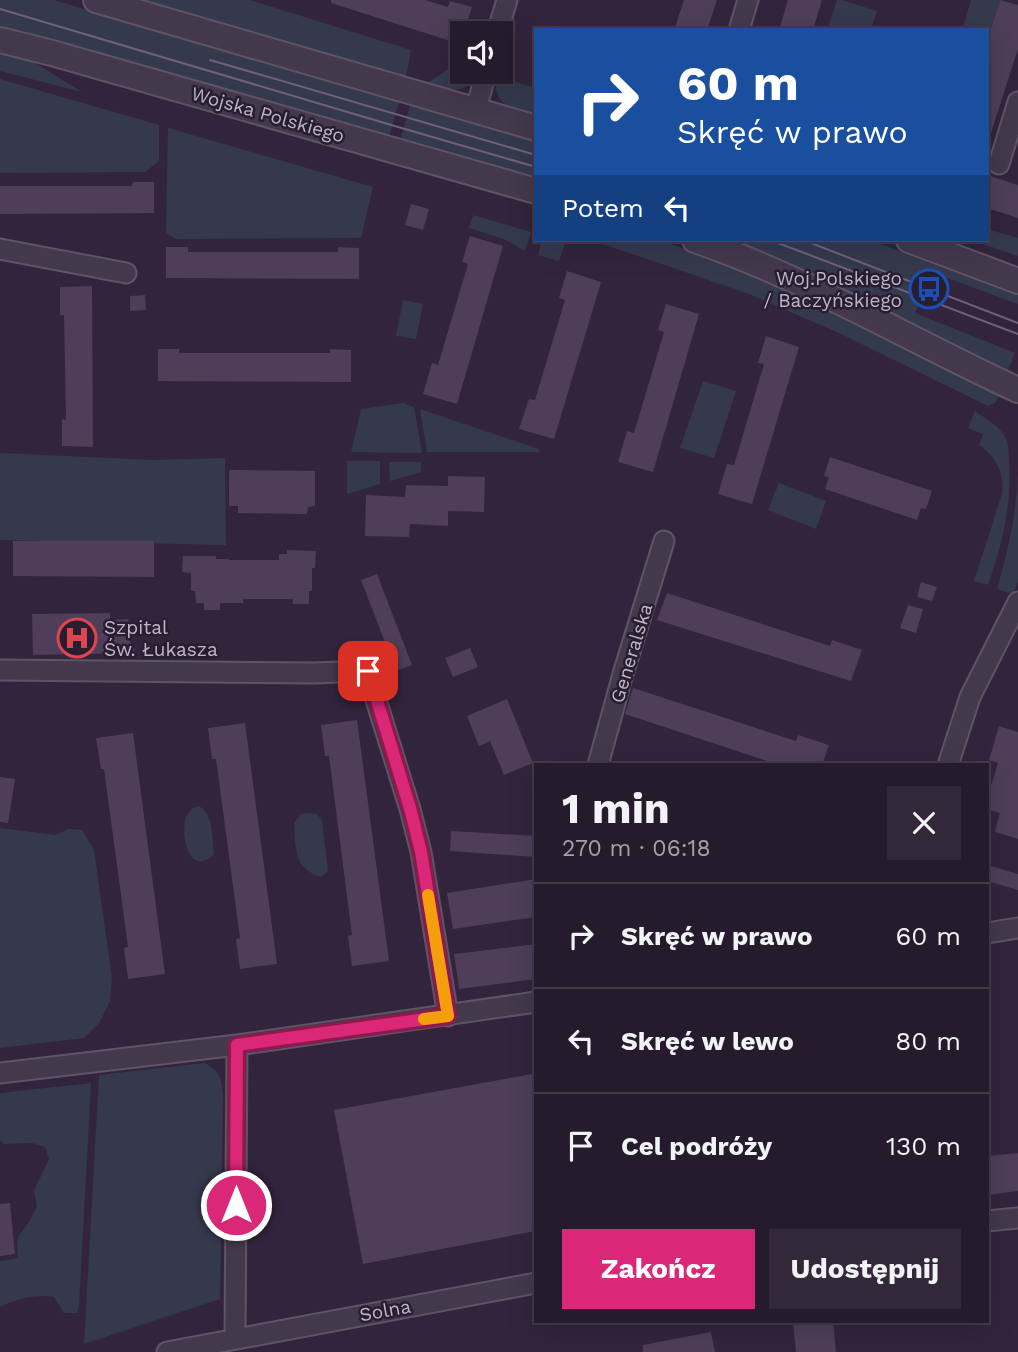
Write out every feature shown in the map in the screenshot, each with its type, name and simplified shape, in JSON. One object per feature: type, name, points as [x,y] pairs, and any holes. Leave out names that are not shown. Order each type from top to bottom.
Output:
[{"type":"street","points":[[96,0],[534,127]]},
{"type":"street","points":[[501,21],[507,0]]},
{"type":"street","points":[[740,28],[748,0]]},
{"type":"street","name":"Wojska Polskiego","points":[[0,40],[534,190]]},
{"type":"street","points":[[476,110],[482,84]]},
{"type":"street","points":[[999,164],[1018,102]]},
{"type":"street","points":[[700,242],[782,274],[850,305],[1018,390]]},
{"type":"street","points":[[914,242],[1018,281]]},
{"type":"street","points":[[0,249],[127,272]]},
{"type":"street","name":"Generalska","points":[[599,763],[664,541]]},
{"type":"street","points":[[949,763],[970,696],[1018,602]]},
{"type":"street","points":[[0,670],[313,673],[368,671],[421,852],[448,1016]]},
{"type":"street","points":[[989,933],[1018,928]]},
{"type":"street","points":[[0,1073],[237,1045],[534,1002]]},
{"type":"street","points":[[234,1339],[237,1045]]},
{"type":"street","points":[[989,1221],[1018,1218]]},
{"type":"street","name":"Solna","points":[[167,1352],[534,1283]]},
{"type":"shaded area","points":[[0,0],[54,0],[399,102],[389,137],[0,28]]},
{"type":"shaded area","points":[[141,0],[250,0],[411,50],[406,77]]},
{"type":"shaded area","points":[[837,0],[877,11],[872,28],[828,28]]},
{"type":"shaded area","points":[[971,0],[1000,0],[989,35],[989,28],[963,28]]},
{"type":"shaded area","points":[[0,49],[19,53],[82,92],[0,71]]},
{"type":"shaded area","points":[[450,69],[450,84],[469,84],[456,90],[427,83]]},
{"type":"shaded area","points":[[0,79],[159,125],[159,161],[145,172],[0,173]]},
{"type":"shaded area","points":[[513,81],[534,88],[534,115],[506,104],[497,93],[496,84],[513,84]]},
{"type":"shaded area","points":[[410,105],[534,141],[534,180],[400,141]]},
{"type":"shaded area","points":[[168,128],[373,187],[361,238],[176,239],[166,233]]},
{"type":"shaded area","points":[[473,215],[531,232],[525,251],[504,239],[469,228]]},
{"type":"shaded area","points":[[989,230],[1018,238],[1018,256],[977,242],[989,242]]},
{"type":"shaded area","points":[[541,242],[565,243],[559,261],[538,255]]},
{"type":"shaded area","points":[[665,242],[740,269],[793,291],[999,395],[995,403],[988,406],[839,333],[749,294],[603,244]]},
{"type":"shaded area","points":[[735,242],[875,242],[1018,294],[1018,304],[931,272],[915,313],[1015,353],[1007,372],[813,275]]},
{"type":"shaded area","points":[[403,300],[423,304],[416,339],[396,336]]},
{"type":"shaded area","points":[[703,381],[736,391],[714,458],[680,448]]},
{"type":"shaded area","points":[[403,403],[414,407],[422,453],[351,452],[361,409]]},
{"type":"shaded area","points":[[420,409],[539,449],[540,452],[427,452]]},
{"type":"shaded area","points":[[975,411],[1001,431],[1009,452],[1007,509],[1002,540],[988,585],[974,581],[1003,487],[995,460],[979,445],[983,434],[968,428]]},
{"type":"shaded area","points":[[0,453],[154,460],[225,458],[226,545],[0,540]]},
{"type":"shaded area","points":[[347,461],[380,461],[380,484],[347,494]]},
{"type":"shaded area","points":[[389,462],[421,462],[421,472],[390,481]]},
{"type":"shaded area","points":[[1018,464],[1018,582],[1013,594],[997,589],[1012,527]]},
{"type":"shaded area","points":[[779,483],[826,501],[816,529],[768,510]]},
{"type":"shaded area","points":[[199,806],[210,821],[214,854],[198,861],[188,852],[184,825],[193,808]]},
{"type":"shaded area","points":[[301,814],[317,814],[322,821],[328,871],[321,877],[305,868],[296,848],[294,823]]},
{"type":"shaded area","points":[[0,828],[56,835],[68,829],[82,830],[94,850],[112,978],[110,1001],[99,1023],[84,1038],[0,1048]]},
{"type":"shaded area","points":[[205,1063],[219,1076],[223,1095],[220,1299],[84,1344],[99,1075]]},
{"type":"shaded area","points":[[91,1083],[77,1313],[64,1313],[54,1297],[48,1296],[27,1298],[0,1307],[0,1261],[18,1258],[19,1236],[37,1206],[34,1191],[49,1159],[45,1147],[32,1143],[4,1144],[0,1140],[0,1093]]},
{"type":"building","points":[[331,0],[425,0],[448,7],[450,1],[472,7],[468,21],[450,21],[450,41],[331,3]]},
{"type":"building","points":[[684,0],[717,0],[708,28],[675,28]]},
{"type":"building","points":[[788,0],[822,0],[814,28],[780,28]]},
{"type":"building","points":[[1000,0],[1018,5],[1018,49],[990,136],[989,136],[989,35]]},
{"type":"building","points":[[989,176],[1018,185],[1018,218],[989,209]]},
{"type":"building","points":[[133,182],[154,182],[154,213],[0,214],[0,186],[132,186]]},
{"type":"building","points":[[411,204],[429,209],[423,230],[405,225]]},
{"type":"building","points":[[470,236],[503,246],[457,404],[423,394],[432,363],[438,365],[468,264],[462,262]]},
{"type":"building","points":[[166,247],[188,247],[188,252],[338,252],[338,247],[359,248],[359,279],[166,278]]},
{"type":"building","points":[[567,271],[601,282],[554,439],[519,429],[529,399],[535,400],[565,300],[559,298]]},
{"type":"building","points":[[92,286],[93,447],[62,446],[62,419],[66,420],[64,315],[60,315],[60,287]]},
{"type":"building","points":[[145,295],[146,310],[130,311],[130,296]]},
{"type":"building","points":[[666,304],[699,314],[653,472],[618,462],[627,431],[634,433],[664,332],[658,330]]},
{"type":"building","points":[[766,336],[799,347],[752,504],[718,494],[727,464],[734,465],[764,364],[758,363]]},
{"type":"building","points":[[158,349],[179,349],[179,353],[330,353],[330,349],[351,350],[351,382],[158,381]]},
{"type":"building","points":[[830,457],[932,491],[926,509],[921,508],[917,520],[825,489],[829,477],[824,476]]},
{"type":"building","points":[[229,470],[315,471],[315,506],[308,507],[307,514],[238,513],[238,506],[229,506]]},
{"type":"building","points":[[448,476],[485,477],[484,512],[448,511],[448,526],[410,524],[409,537],[365,536],[366,495],[405,497],[406,485],[448,486]]},
{"type":"building","points":[[13,541],[154,541],[154,577],[13,576]]},
{"type":"building","points":[[287,550],[316,551],[309,604],[293,604],[293,599],[243,599],[243,603],[220,603],[220,610],[204,610],[204,603],[196,603],[195,591],[191,591],[191,573],[182,572],[183,556],[279,560],[279,554],[287,554]]},
{"type":"building","points":[[377,574],[412,665],[396,671],[361,580]]},
{"type":"building","points":[[921,582],[937,587],[932,601],[917,597]]},
{"type":"building","points":[[667,593],[830,646],[832,640],[862,650],[851,681],[657,620]]},
{"type":"building","points":[[908,605],[923,609],[916,633],[900,628]]},
{"type":"building","points":[[110,613],[110,620],[128,619],[135,635],[129,639],[136,653],[33,655],[32,614]]},
{"type":"building","points":[[470,648],[478,667],[453,677],[445,658]]},
{"type":"building","points":[[633,688],[796,741],[798,735],[829,745],[823,763],[773,763],[625,714]]},
{"type":"building","points":[[507,699],[533,763],[504,775],[490,741],[479,746],[467,716]]},
{"type":"building","points":[[357,720],[389,961],[352,966],[348,936],[352,935],[329,756],[325,756],[321,725]]},
{"type":"building","points":[[245,723],[277,964],[240,969],[236,939],[240,938],[216,759],[212,759],[208,728]]},
{"type":"building","points":[[999,726],[1018,732],[1018,839],[995,832],[1000,813],[989,810],[989,792],[998,763],[989,760]]},
{"type":"building","points":[[133,733],[165,974],[128,979],[124,948],[128,947],[104,769],[101,769],[96,738]]},
{"type":"building","points":[[0,777],[15,779],[8,823],[0,822]]},
{"type":"building","points":[[451,831],[534,836],[534,857],[450,851]]},
{"type":"building","points":[[989,866],[1018,874],[1018,890],[989,882]]},
{"type":"building","points":[[534,879],[534,917],[453,929],[447,893]]},
{"type":"building","points":[[534,944],[534,979],[459,989],[454,954]]},
{"type":"building","points":[[532,1074],[534,1231],[363,1264],[334,1110]]},
{"type":"building","points":[[1018,1153],[1018,1191],[989,1195],[989,1156]]},
{"type":"building","points":[[10,1203],[15,1254],[0,1256],[0,1204]]},
{"type":"building","points":[[793,1323],[833,1323],[836,1352],[796,1352]]},
{"type":"building","points":[[711,1332],[715,1352],[643,1352],[643,1345]]},
{"type":"tram line","points":[[0,9],[534,166]]},
{"type":"tram line","points":[[210,60],[534,154]]},
{"type":"tram line","points":[[775,242],[1018,334]]},
{"type":"tram line","points":[[808,242],[1018,323]]},
{"type":"slow traffic","points":[[424,1019],[448,1016],[428,895]]},
{"type":"place","name":"Woj.Polskiego / Baczyńskiego","points":[[929,289]]},
{"type":"place","name":"Szpital Św. Łukasza","points":[[77,638]]},
{"type":"route","points":[[236,1205],[237,1045],[448,1016],[421,852],[368,671]]}]
